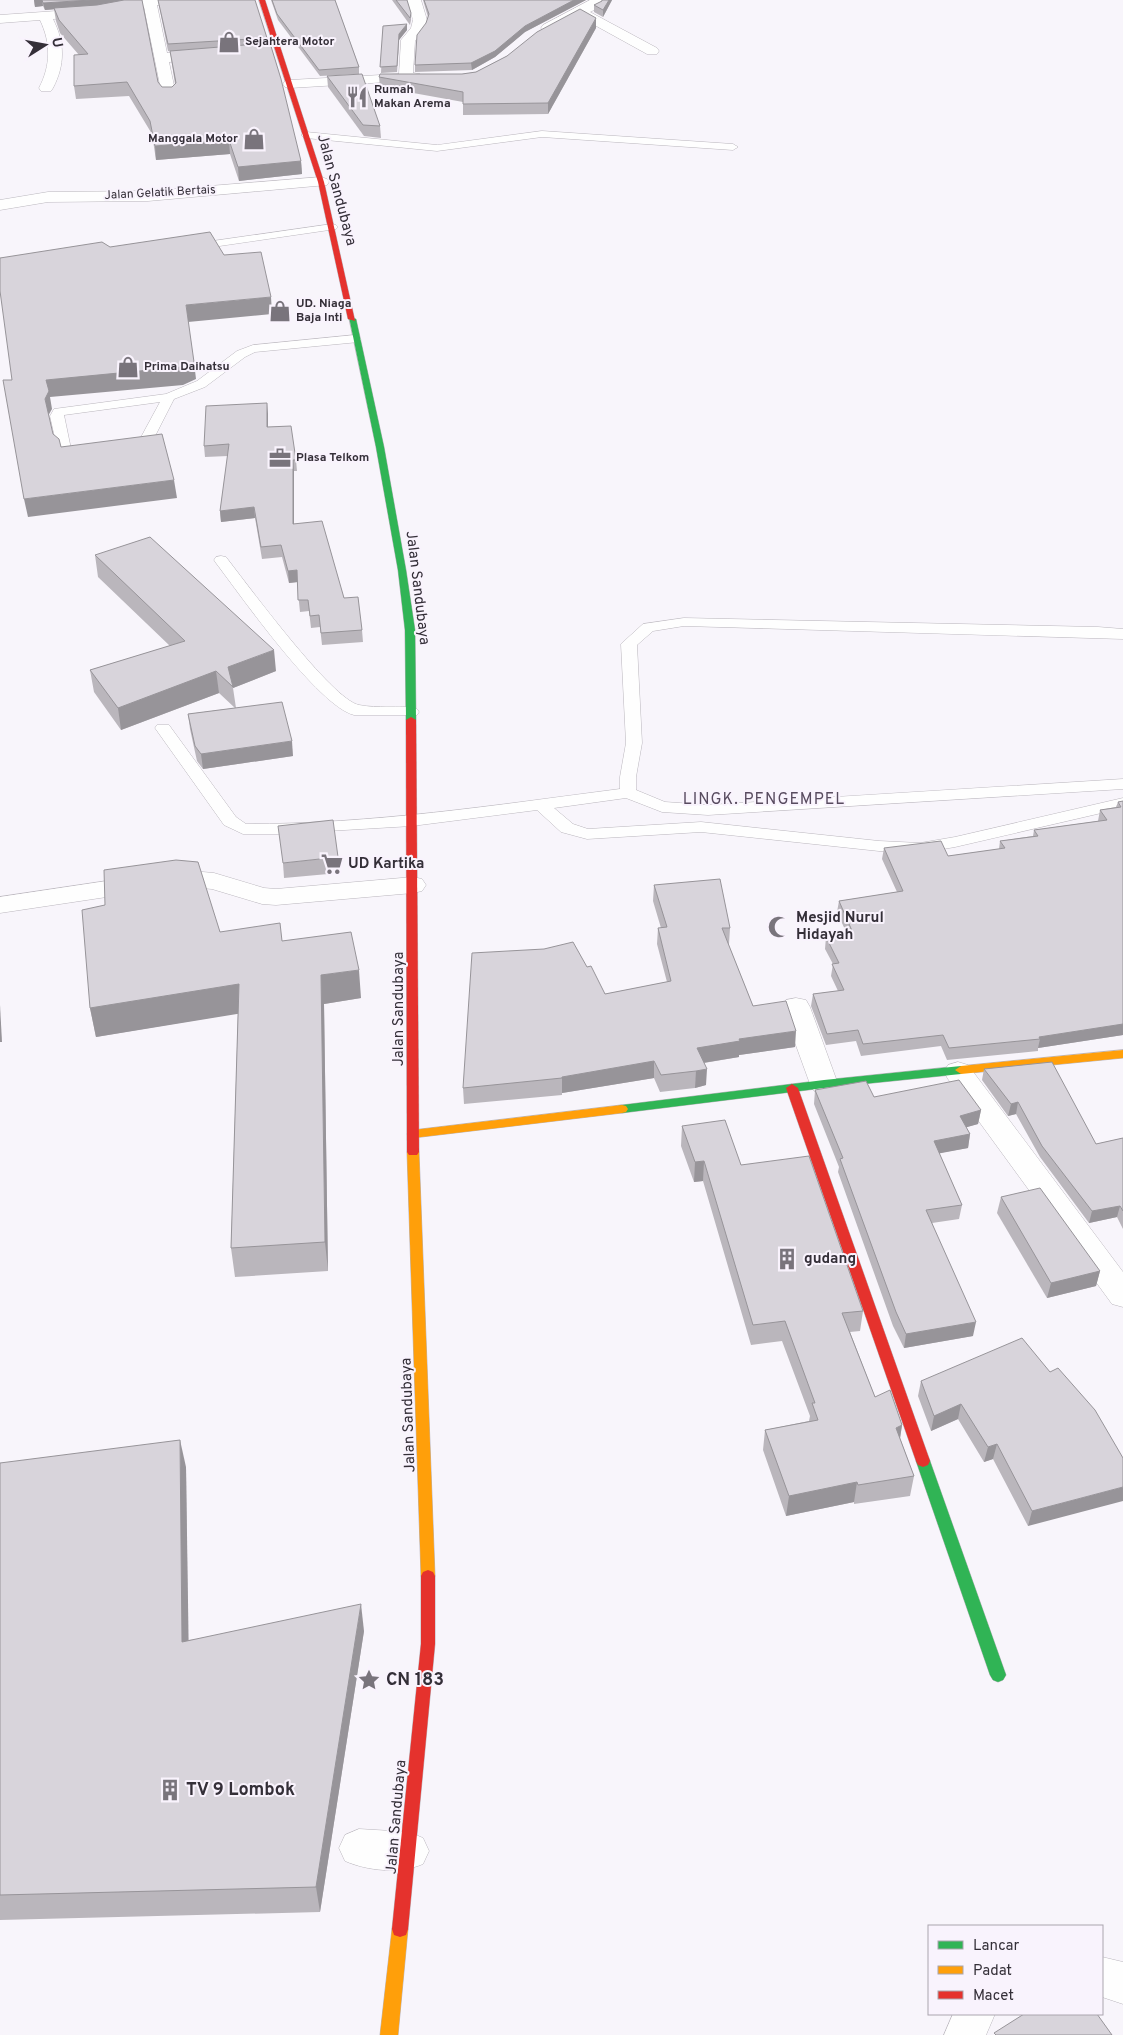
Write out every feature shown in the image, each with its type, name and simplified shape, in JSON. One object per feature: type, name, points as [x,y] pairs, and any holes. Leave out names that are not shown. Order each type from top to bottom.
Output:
[{"type":"main road","name":"Jalan Sandubaya","points":[[262,0],[273,51],[290,84],[321,182],[332,227],[380,447],[402,570],[410,630],[413,1134],[416,1255],[428,1527],[428,1644],[409,1851],[389,2035]]},
{"type":"main road","points":[[413,1134],[824,1084],[1123,1054]]},
{"type":"main road","points":[[792,1088],[998,1674]]},
{"type":"street","points":[[0,19],[111,10],[148,1],[182,0]]},
{"type":"street","points":[[406,77],[408,40],[418,28],[420,20],[414,0]]},
{"type":"street","points":[[538,33],[581,12],[595,4],[598,0]]},
{"type":"street","points":[[148,1],[169,96]]},
{"type":"street","points":[[581,12],[652,51]]},
{"type":"street","points":[[45,16],[53,34],[56,63],[54,75],[46,88]]},
{"type":"street","points":[[162,58],[220,54]]},
{"type":"street","points":[[290,84],[433,77]]},
{"type":"street","name":"Jalan Gelatik Bertais","points":[[0,205],[48,197],[148,196],[321,182]]},
{"type":"street","points":[[0,906],[180,878],[214,880],[262,896],[276,898],[413,885]]},
{"type":"street","points":[[796,1007],[824,1084]]},
{"type":"street","points":[[958,1072],[1123,1295]]},
{"type":"street","points":[[359,1848],[409,1851]]},
{"type":"street","points":[[1103,1977],[1123,1983]]},
{"type":"street","points":[[965,2035],[974,2015]]},
{"type":"lane","points":[[306,135],[437,148],[542,134],[733,148]]},
{"type":"lane","points":[[179,249],[332,227]]},
{"type":"lane","points":[[98,451],[72,454],[65,452],[57,416],[59,412],[169,397],[201,384],[241,354],[253,349],[355,338]]},
{"type":"lane","points":[[116,449],[134,447],[146,441],[169,397]]},
{"type":"lane","points":[[221,560],[288,646],[334,697],[354,710],[411,712]]},
{"type":"lane","points":[[628,793],[628,776],[634,743],[629,644],[648,627],[684,622],[1123,634]]},
{"type":"lane","points":[[163,728],[230,821],[243,828],[277,829],[412,821],[628,793],[662,807],[708,810],[1123,784]]},
{"type":"lane","points":[[533,804],[567,828],[586,834],[701,827],[879,846],[920,848],[955,842],[1123,803]]},
{"type":"building","points":[[42,0],[91,0],[43,3]]},
{"type":"building","points":[[124,0],[142,0],[158,82],[162,87],[172,87],[176,83],[170,51],[270,43],[301,161],[238,167],[229,140],[155,146],[150,121],[127,82],[74,86],[74,55],[88,54],[59,20],[54,8],[97,5]]},
{"type":"building","points":[[158,0],[255,0],[267,38],[168,44]]},
{"type":"building","points":[[272,0],[335,0],[359,67],[319,70],[277,14]]},
{"type":"building","points":[[396,0],[407,0],[411,13],[410,18]]},
{"type":"building","points":[[424,0],[574,0],[525,26],[495,51],[471,63],[415,65],[417,35],[426,23],[429,14]]},
{"type":"building","points":[[602,0],[609,0],[603,10],[594,5]]},
{"type":"building","points":[[580,9],[596,18],[548,103],[463,104],[463,92],[379,77],[380,74],[462,74],[476,72],[507,56],[537,32]]},
{"type":"building","points":[[407,24],[399,34],[397,66],[380,67],[383,26]]},
{"type":"building","points":[[362,74],[380,126],[363,125],[327,76]]},
{"type":"building","points":[[210,232],[224,255],[261,252],[271,297],[186,305],[194,362],[181,367],[46,380],[49,391],[45,399],[53,434],[59,439],[61,447],[162,434],[174,480],[24,499],[3,380],[12,380],[0,291],[0,258],[102,242],[110,247]]},
{"type":"building","points":[[267,403],[267,427],[291,426],[296,460],[293,460],[293,524],[322,521],[344,598],[358,597],[362,630],[321,633],[319,615],[310,616],[308,600],[298,600],[297,570],[288,571],[281,545],[261,547],[254,507],[220,511],[229,444],[204,446],[206,406]]},
{"type":"building","points":[[150,537],[274,650],[228,667],[233,687],[216,671],[118,708],[90,670],[185,641],[95,555]]},
{"type":"building","points":[[282,702],[292,741],[201,754],[195,746],[188,714]]},
{"type":"building","points":[[1123,801],[1123,1024],[1039,1037],[1040,1039],[949,1048],[943,1035],[863,1044],[858,1030],[827,1034],[813,994],[844,990],[832,964],[839,963],[826,937],[853,933],[839,901],[903,891],[884,848],[941,841],[948,856],[1005,848],[1000,841],[1038,836],[1034,830],[1107,820],[1100,810],[1121,807],[1118,802]]},
{"type":"building","points":[[333,820],[338,857],[283,863],[278,826]]},
{"type":"building","points":[[176,860],[198,862],[220,932],[280,923],[282,941],[351,932],[359,970],[321,975],[325,1242],[231,1248],[239,984],[90,1008],[82,910],[105,905],[104,870]]},
{"type":"building","points":[[720,879],[730,928],[722,928],[753,1006],[786,1001],[796,1031],[739,1039],[740,1041],[697,1048],[707,1069],[696,1071],[661,1075],[654,1061],[562,1078],[463,1088],[472,953],[544,949],[573,942],[587,967],[591,966],[605,994],[671,981],[658,928],[667,927],[654,885]]},
{"type":"building","points":[[1052,1062],[1096,1144],[1123,1138],[1123,1211],[1120,1206],[1092,1211],[1042,1146],[1018,1102],[1011,1104],[984,1069]]},
{"type":"building","points":[[959,1080],[981,1110],[960,1116],[970,1134],[934,1141],[962,1205],[926,1210],[976,1322],[906,1334],[896,1312],[840,1159],[843,1158],[815,1090],[866,1081],[874,1097]]},
{"type":"building","points":[[725,1120],[741,1165],[809,1156],[863,1311],[842,1313],[875,1397],[890,1390],[902,1425],[896,1428],[914,1476],[858,1485],[857,1482],[789,1496],[765,1430],[818,1420],[812,1403],[815,1403],[785,1321],[753,1325],[704,1161],[695,1162],[682,1126]]},
{"type":"building","points":[[1040,1188],[1100,1271],[1051,1283],[1001,1197]]},
{"type":"building","points":[[1022,1338],[1050,1372],[1058,1368],[1095,1410],[1123,1458],[1123,1487],[1032,1511],[997,1444],[988,1447],[961,1404],[934,1416],[921,1381]]},
{"type":"building","name":"TV 9 Lombok","points":[[180,1440],[182,1642],[361,1604],[316,1887],[0,1895],[0,1463]]},
{"type":"building","points":[[1022,2015],[1098,2015],[1112,2035],[996,2035],[994,2033]]},
{"type":"traffic: fast","points":[[352,319],[380,447],[402,570],[410,630],[411,720]]},
{"type":"traffic: fast","points":[[622,1109],[824,1084],[961,1070]]},
{"type":"traffic: fast","points":[[923,1461],[998,1675]]},
{"type":"traffic: slow","points":[[961,1070],[1123,1054]]},
{"type":"traffic: slow","points":[[413,1134],[622,1109]]},
{"type":"traffic: slow","points":[[413,1152],[428,1576]]},
{"type":"traffic: slow","points":[[389,2035],[400,1929]]},
{"type":"traffic: jam","points":[[262,0],[321,182],[352,319]]},
{"type":"traffic: jam","points":[[411,720],[413,1152]]},
{"type":"traffic: jam","points":[[792,1088],[923,1461]]},
{"type":"traffic: jam","points":[[400,1929],[428,1644],[428,1576]]},
{"type":"place","name":"Sejahtera Motor","points":[[229,42]]},
{"type":"place","name":"Rumah Makan Arema","points":[[357,97]]},
{"type":"place","name":"Manggala Motor","points":[[254,139]]},
{"type":"place","name":"UD. Niaga Baja Inti","points":[[280,311]]},
{"type":"place","name":"Prima Daihatsu","points":[[128,367]]},
{"type":"place","name":"Plasa Telkom","points":[[280,458]]},
{"type":"place","name":"UD Kartika","points":[[332,864]]},
{"type":"place","name":"Mesjid Nurul Hidayah","points":[[779,927]]},
{"type":"place","name":"gudang","points":[[787,1259]]},
{"type":"place","name":"CN 183","points":[[369,1680]]},
{"type":"place","name":"TV 9 Lombok","points":[[170,1790]]},
{"type":"district","name":"LINGK. PENGEMPEL","points":[[764,800]]}]
